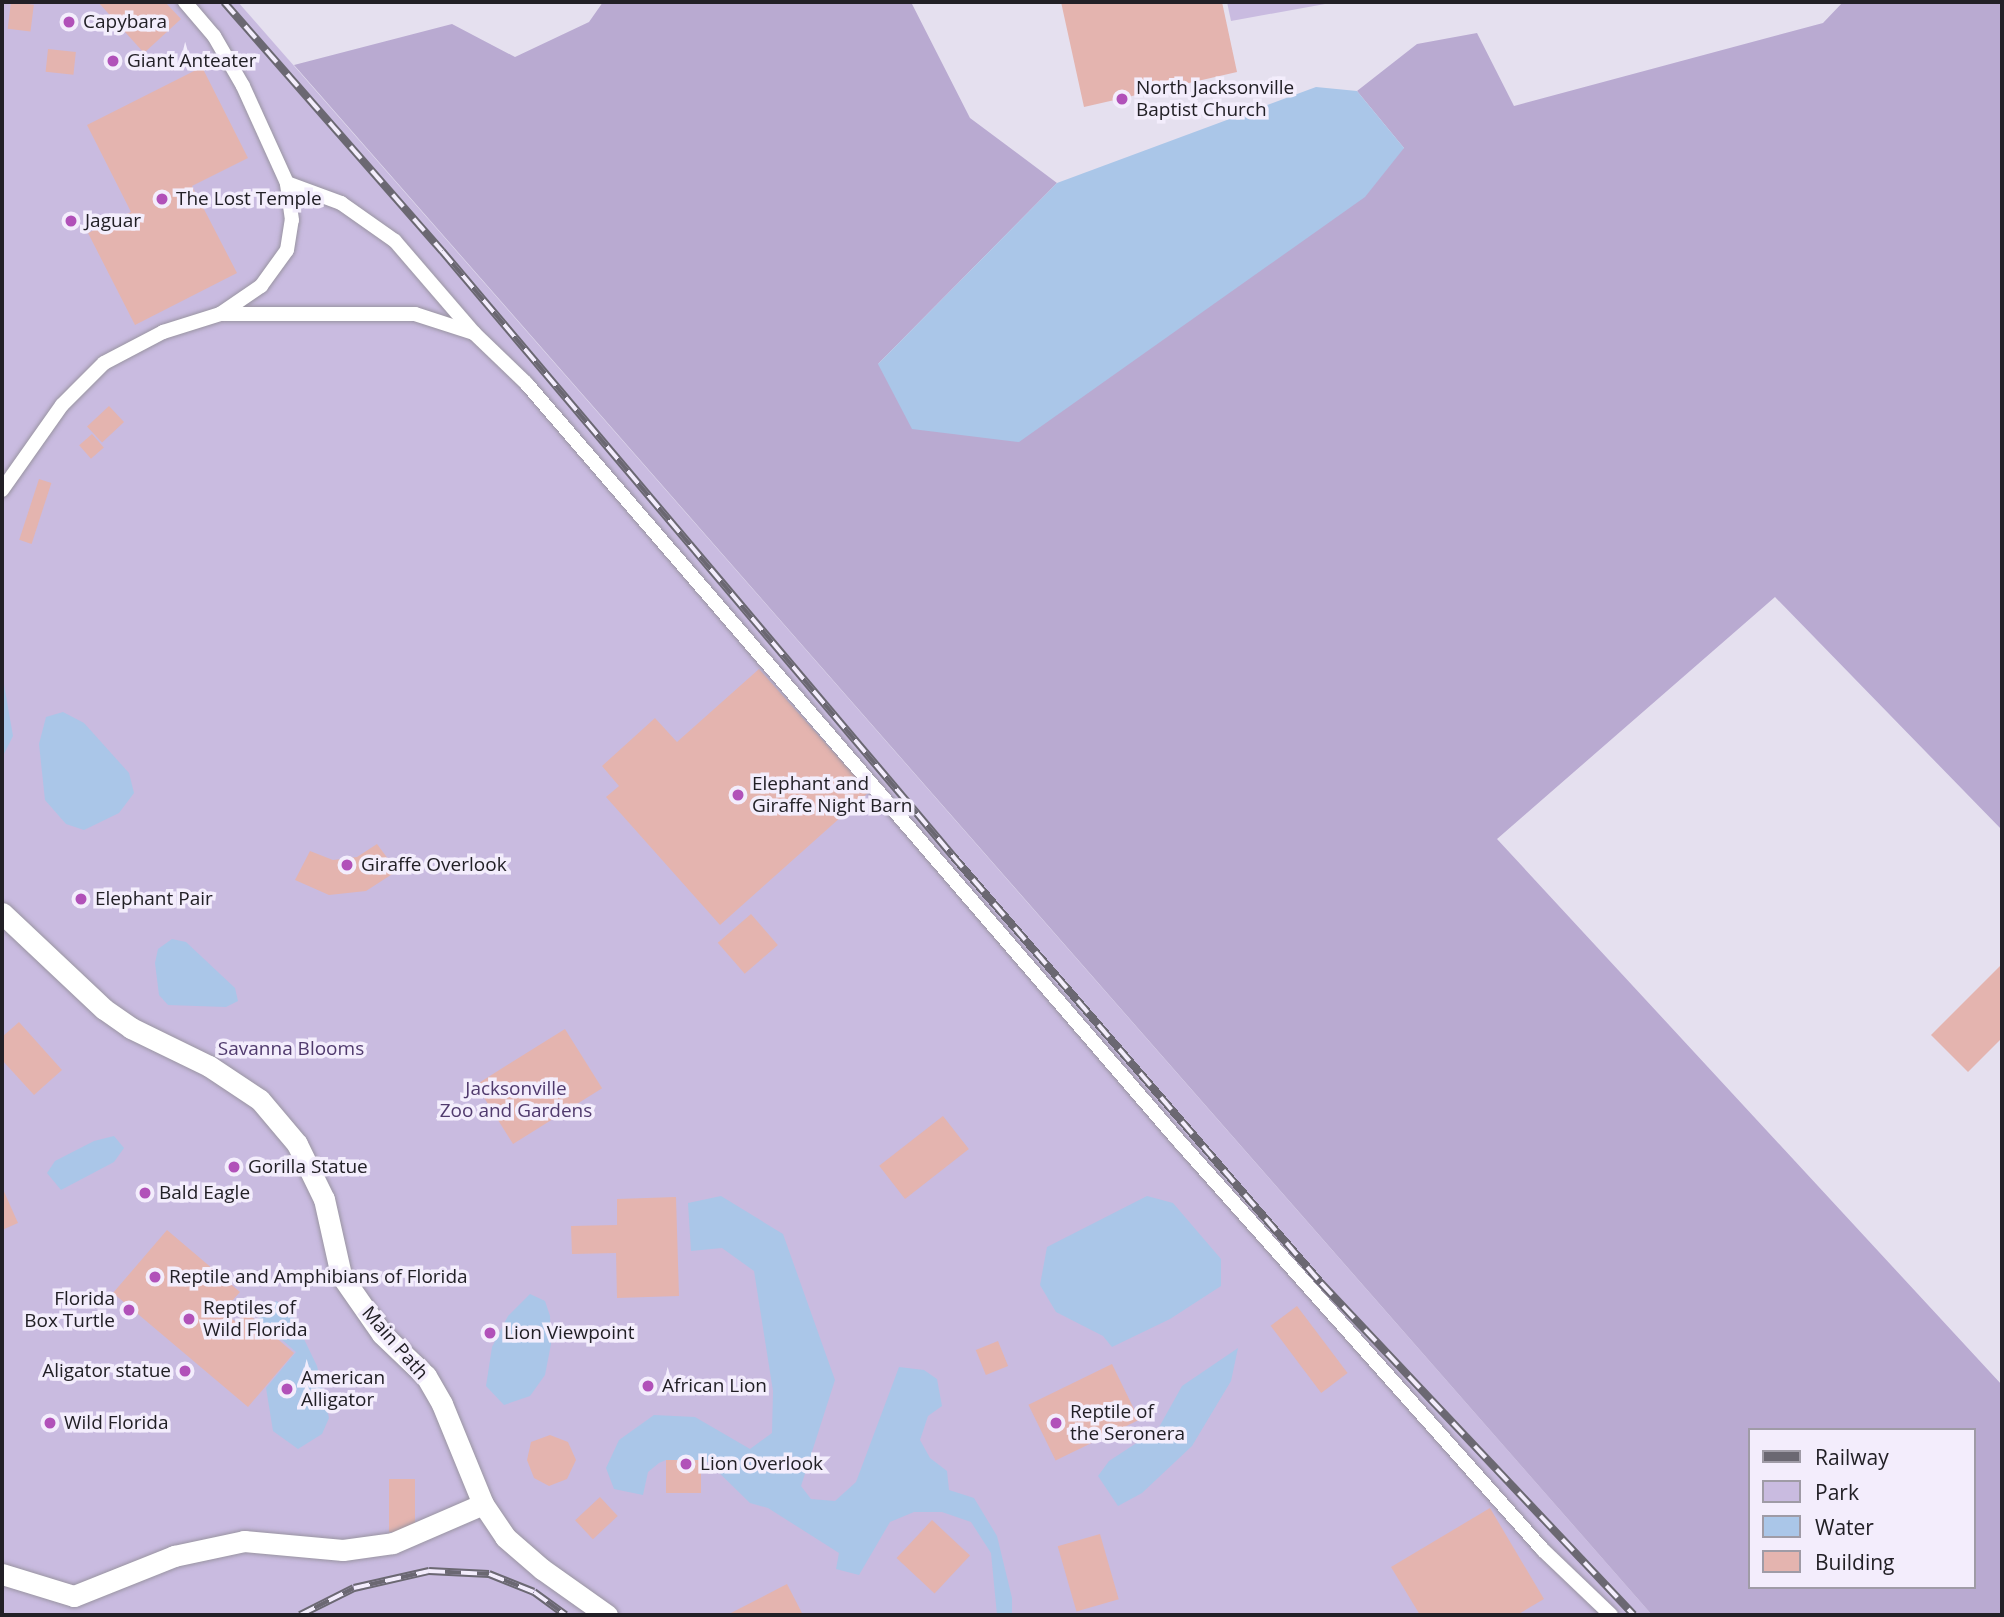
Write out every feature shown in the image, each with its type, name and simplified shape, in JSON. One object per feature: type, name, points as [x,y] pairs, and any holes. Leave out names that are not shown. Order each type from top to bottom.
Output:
[{"type":"street","name":"Main Path","points":[[2,913],[104,1009],[131,1028],[209,1066],[260,1100],[298,1144],[324,1199],[341,1275],[382,1334],[426,1376],[442,1404],[483,1504],[505,1537],[542,1569],[607,1615]]},
{"type":"street","points":[[2,1574],[74,1596],[174,1556],[244,1541],[343,1550],[393,1543],[483,1504]]},
{"type":"lane","points":[[2,490],[62,405],[104,363],[163,332],[220,314],[261,286],[287,250],[292,220],[286,183],[237,76],[214,36],[185,2]]},
{"type":"lane","points":[[286,183],[341,203],[395,240],[474,332],[526,383],[1198,1162],[1543,1550],[1611,1615]]},
{"type":"lane","points":[[220,314],[415,314],[474,332]]},
{"type":"green space","name":"Jacksonville Zoo and Gardens","points":[[2,2],[238,2],[1652,1615],[2,1615]]},
{"type":"green space","points":[[1227,2],[1336,2],[1231,21]]},
{"type":"shaded area","points":[[603,2],[911,2],[970,118],[1057,183],[878,364],[1404,148],[1357,91],[1417,44],[1477,33],[1514,106],[1823,23],[1843,2],[2002,2],[2002,830],[1775,597],[1497,839],[2002,1385],[2002,1615],[1652,1615],[294,65],[452,24],[515,57],[589,22]]},
{"type":"water","points":[[1316,87],[1357,91],[1404,148],[1365,197],[1019,442],[912,429],[878,364],[1057,183]]},
{"type":"water","points":[[2,673],[13,736],[2,758]]},
{"type":"water","points":[[63,712],[84,723],[129,773],[134,793],[119,813],[84,830],[66,824],[45,800],[39,744],[46,717]]},
{"type":"water","points":[[172,939],[186,942],[235,988],[238,1001],[226,1007],[168,1005],[159,995],[155,963],[158,949]]},
{"type":"water","points":[[114,1136],[124,1148],[114,1162],[61,1190],[47,1173],[55,1161],[94,1141]]},
{"type":"water","points":[[721,1196],[783,1234],[835,1380],[801,1486],[811,1499],[835,1501],[856,1482],[899,1367],[924,1370],[937,1379],[942,1406],[928,1416],[920,1440],[930,1458],[947,1471],[949,1490],[974,1498],[997,1536],[1012,1598],[1012,1615],[997,1615],[991,1553],[971,1522],[942,1512],[914,1512],[890,1522],[859,1575],[836,1569],[839,1553],[768,1508],[750,1503],[708,1462],[666,1460],[659,1463],[648,1472],[643,1495],[614,1489],[606,1468],[619,1440],[654,1415],[695,1417],[750,1449],[772,1433],[773,1391],[754,1271],[722,1248],[691,1251],[688,1203]]},
{"type":"water","points":[[1147,1196],[1173,1203],[1221,1259],[1221,1286],[1170,1319],[1112,1347],[1103,1336],[1056,1312],[1040,1285],[1047,1247]]},
{"type":"water","points":[[530,1294],[545,1301],[550,1316],[551,1344],[545,1375],[530,1396],[504,1405],[486,1386],[492,1347],[508,1316]]},
{"type":"water","points":[[276,1301],[289,1308],[317,1366],[329,1418],[322,1434],[298,1449],[273,1431],[266,1388],[296,1352],[258,1319]]},
{"type":"water","points":[[1238,1348],[1231,1381],[1192,1446],[1142,1493],[1118,1506],[1098,1476],[1109,1461],[1158,1429],[1182,1386]]},
{"type":"building","points":[[11,2],[34,5],[31,32],[8,29]]},
{"type":"building","points":[[98,2],[165,2],[181,19],[144,53]]},
{"type":"building","points":[[1061,2],[1222,2],[1237,72],[1084,107]]},
{"type":"building","points":[[48,49],[76,52],[73,75],[46,72]]},
{"type":"building","name":"The Lost Temple","points":[[202,67],[248,158],[192,186],[237,273],[135,325],[88,233],[131,212],[87,125]]},
{"type":"building","points":[[109,406],[124,422],[102,443],[87,426]]},
{"type":"building","points":[[92,434],[104,448],[91,459],[79,445]]},
{"type":"building","points":[[39,479],[51,483],[32,544],[19,540]]},
{"type":"building","name":"Elephant and Giraffe Night Barn","points":[[759,669],[869,792],[720,925],[606,797],[619,786],[602,766],[655,718],[677,742]]},
{"type":"building","name":"Giraffe Overlook","points":[[377,844],[397,871],[366,891],[329,895],[295,880],[310,851],[333,860],[357,857]]},
{"type":"building","points":[[751,914],[778,945],[745,974],[718,943]]},
{"type":"building","points":[[2002,964],[2002,1038],[1968,1072],[1931,1035]]},
{"type":"building","points":[[19,1022],[62,1070],[34,1095],[2,1060],[2,1037]]},
{"type":"building","points":[[565,1029],[602,1088],[513,1144],[476,1085]]},
{"type":"building","points":[[943,1116],[969,1149],[905,1199],[879,1166]]},
{"type":"building","points":[[2,1187],[18,1223],[2,1230]]},
{"type":"building","points":[[676,1197],[679,1296],[617,1298],[616,1253],[572,1254],[571,1226],[617,1225],[617,1199]]},
{"type":"building","name":"Reptiles of Wild Florida","points":[[167,1230],[240,1292],[223,1311],[237,1323],[246,1312],[294,1353],[248,1407],[113,1293]]},
{"type":"building","points":[[1297,1306],[1348,1373],[1321,1393],[1271,1326]]},
{"type":"building","points":[[998,1341],[1008,1366],[986,1375],[976,1350]]},
{"type":"building","points":[[1112,1364],[1139,1420],[1056,1460],[1028,1405]]},
{"type":"building","points":[[550,1435],[568,1442],[576,1460],[567,1479],[549,1486],[534,1478],[527,1460],[531,1442]]},
{"type":"building","points":[[666,1460],[701,1460],[701,1493],[666,1493]]},
{"type":"building","points":[[389,1479],[415,1479],[415,1532],[389,1532]]},
{"type":"building","points":[[600,1497],[618,1516],[593,1539],[575,1520]]},
{"type":"building","points":[[1490,1508],[1544,1599],[1517,1615],[1420,1615],[1391,1567]]},
{"type":"building","points":[[932,1520],[970,1555],[935,1593],[897,1558]]},
{"type":"building","points":[[1100,1534],[1119,1599],[1076,1611],[1058,1546]]},
{"type":"building","points":[[787,1584],[803,1615],[727,1615]]},
{"type":"railway","points":[[224,2],[442,251],[952,855],[1321,1283],[1634,1615]]},
{"type":"railway","points":[[300,1615],[354,1588],[429,1571],[489,1574],[534,1592],[566,1615]]},
{"type":"place","name":"Capybara","points":[[69,22]]},
{"type":"place","name":"Giant Anteater","points":[[113,61]]},
{"type":"place","name":"North Jacksonville Baptist Church","points":[[1122,99]]},
{"type":"place","name":"The Lost Temple","points":[[162,199]]},
{"type":"place","name":"Jaguar","points":[[71,221]]},
{"type":"place","name":"Elephant and Giraffe Night Barn","points":[[738,795]]},
{"type":"place","name":"Giraffe Overlook","points":[[347,865]]},
{"type":"place","name":"Elephant Pair","points":[[81,899]]},
{"type":"place","name":"Gorilla Statue","points":[[234,1167]]},
{"type":"place","name":"Bald Eagle","points":[[145,1193]]},
{"type":"place","name":"Reptile and Amphibians of Florida","points":[[155,1277]]},
{"type":"place","name":"Florida Box Turtle","points":[[129,1310]]},
{"type":"place","name":"Reptiles of Wild Florida","points":[[189,1319]]},
{"type":"place","name":"Lion Viewpoint","points":[[490,1333]]},
{"type":"place","name":"Aligator statue","points":[[185,1371]]},
{"type":"place","name":"African Lion","points":[[648,1386]]},
{"type":"place","name":"American Alligator","points":[[287,1389]]},
{"type":"place","name":"Wild Florida","points":[[50,1423]]},
{"type":"place","name":"Reptile of the Seronera","points":[[1056,1423]]},
{"type":"place","name":"Lion Overlook","points":[[686,1464]]},
{"type":"park label","name":"Savanna Blooms","points":[[291,1049]]}]
